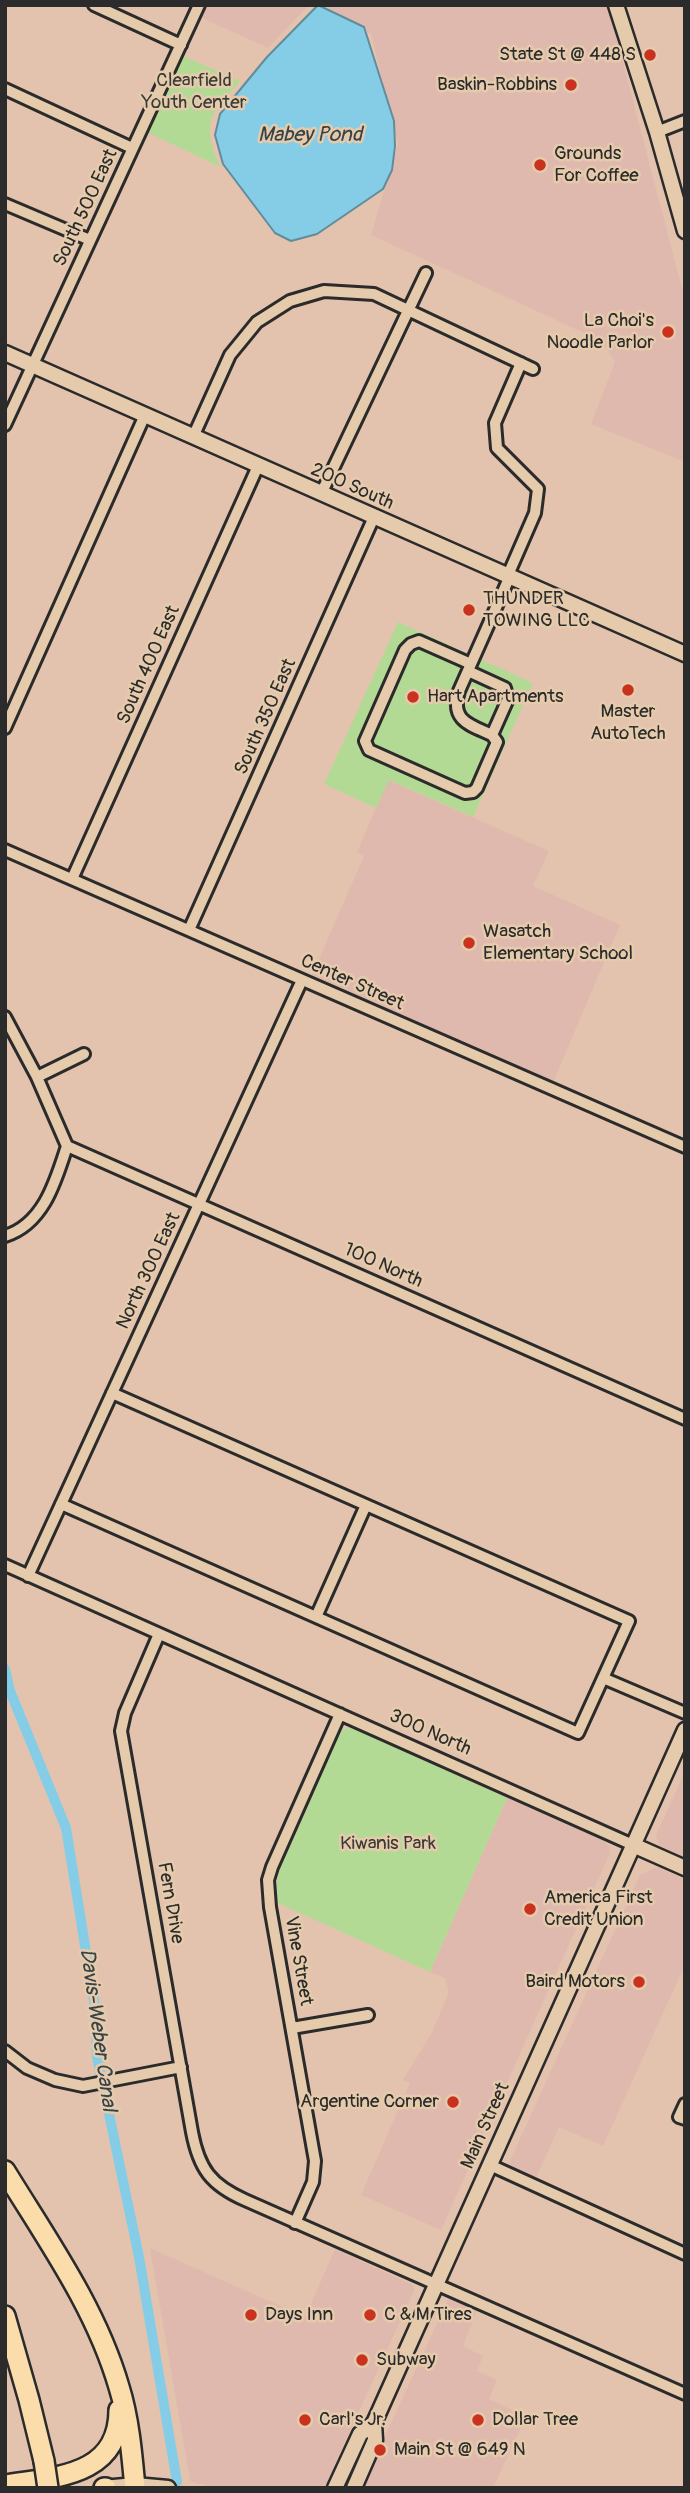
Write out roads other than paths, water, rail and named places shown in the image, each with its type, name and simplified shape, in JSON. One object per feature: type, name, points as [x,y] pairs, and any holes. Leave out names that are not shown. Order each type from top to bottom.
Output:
[{"type":"highway","points":[[5,2171],[83,2298],[120,2387],[135,2487]]},
{"type":"highway","points":[[5,2316],[29,2400],[48,2488]]},
{"type":"highway","points":[[5,2485],[74,2474],[102,2455],[113,2438],[118,2420],[118,2402],[110,2364]]},
{"type":"main road","points":[[616,5],[657,132],[685,231]]},
{"type":"main road","name":"200 South","points":[[5,353],[685,654]]},
{"type":"main road","name":"Main Street","points":[[354,2488],[375,2440],[374,2423],[685,1730]]},
{"type":"main road","name":"300 North","points":[[633,1845],[685,1868]]},
{"type":"main road","name":"Main Street","points":[[335,2488],[360,2434],[374,2423]]},
{"type":"main road","points":[[104,2488],[168,2488]]},
{"type":"street","points":[[94,5],[181,45]]},
{"type":"street","name":"South 500 East","points":[[5,425],[199,5]]},
{"type":"street","points":[[5,89],[132,148]]},
{"type":"street","points":[[657,132],[685,121]]},
{"type":"street","points":[[5,204],[90,240]]},
{"type":"street","points":[[321,494],[426,273]]},
{"type":"street","points":[[193,437],[230,355],[257,321],[290,301],[324,291],[374,294],[533,369]]},
{"type":"street","points":[[492,735],[508,699],[505,688],[469,668],[419,641],[405,650],[365,741],[369,750],[465,793],[477,789],[497,742],[492,735],[465,723],[459,715],[456,699],[469,668],[509,575],[536,513],[538,489],[497,449],[495,423],[521,363]]},
{"type":"street","points":[[5,728],[145,415]]},
{"type":"street","name":"South 400 East","points":[[72,879],[258,466]]},
{"type":"street","name":"South 350 East","points":[[189,930],[374,517]]},
{"type":"street","name":"Center Street","points":[[5,850],[685,1147]]},
{"type":"street","name":"North 300 East","points":[[29,1576],[302,980]]},
{"type":"street","points":[[5,1017],[37,1077],[67,1146],[54,1186],[35,1218],[5,1236]]},
{"type":"street","points":[[37,1077],[84,1054]]},
{"type":"street","name":"100 North","points":[[67,1146],[685,1419]]},
{"type":"street","points":[[61,1504],[578,1733],[629,1621],[112,1393]]},
{"type":"street","points":[[316,1617],[366,1505]]},
{"type":"street","name":"300 North","points":[[5,1565],[633,1845]]},
{"type":"street","name":"Fern Drive","points":[[159,1634],[125,1713],[121,1731],[195,2149],[202,2166],[213,2181],[226,2191],[295,2223]]},
{"type":"street","points":[[603,1678],[685,1713]]},
{"type":"street","name":"Vine Street","points":[[295,2223],[313,2182],[315,2166],[268,1895],[268,1881],[340,1714]]},
{"type":"street","points":[[292,2028],[368,2015]]},
{"type":"street","points":[[5,2051],[27,2068],[55,2080],[83,2086],[181,2067]]},
{"type":"street","points":[[682,2118],[685,2104]]},
{"type":"street","points":[[490,2165],[685,2254]]},
{"type":"street","points":[[295,2223],[685,2394]]},
{"type":"water","name":"Mabey Pond","points":[[318,5],[364,27],[394,121],[395,146],[392,170],[383,189],[317,234],[291,241],[275,233],[223,164],[215,135],[220,114],[267,57]]},
{"type":"waterway","name":"Davis-Weber Canal","points":[[5,1669],[10,1691],[66,1828],[94,2001],[97,2057],[139,2257],[177,2482]]},
{"type":"place","name":"State St @ 448 S","points":[[650,55]]},
{"type":"place","name":"Baskin-Robbins","points":[[571,85]]},
{"type":"place","name":"Grounds For Coffee","points":[[540,165]]},
{"type":"place","name":"La Choi's Noodle Parlor","points":[[668,332]]},
{"type":"place","name":"THUNDER TOWING LLC","points":[[469,610]]},
{"type":"place","name":"Master AutoTech","points":[[628,690]]},
{"type":"place","name":"Hart Apartments","points":[[413,697]]},
{"type":"place","name":"Wasatch Elementary School","points":[[469,943]]},
{"type":"place","name":"America First Credit Union","points":[[530,1909]]},
{"type":"place","name":"Baird Motors","points":[[639,1982]]},
{"type":"place","name":"Argentine Corner","points":[[453,2102]]},
{"type":"place","name":"Days Inn","points":[[251,2315]]},
{"type":"place","name":"C & M Tires","points":[[370,2315]]},
{"type":"place","name":"Subway","points":[[362,2360]]},
{"type":"place","name":"Carl's Jr.","points":[[305,2420]]},
{"type":"place","name":"Dollar Tree","points":[[478,2420]]},
{"type":"place","name":"Main St @ 649 N","points":[[380,2450]]},
{"type":"park label","name":"Clearfield Youth Center","points":[[194,92]]},
{"type":"park label","name":"Kiwanis Park","points":[[388,1844]]}]
